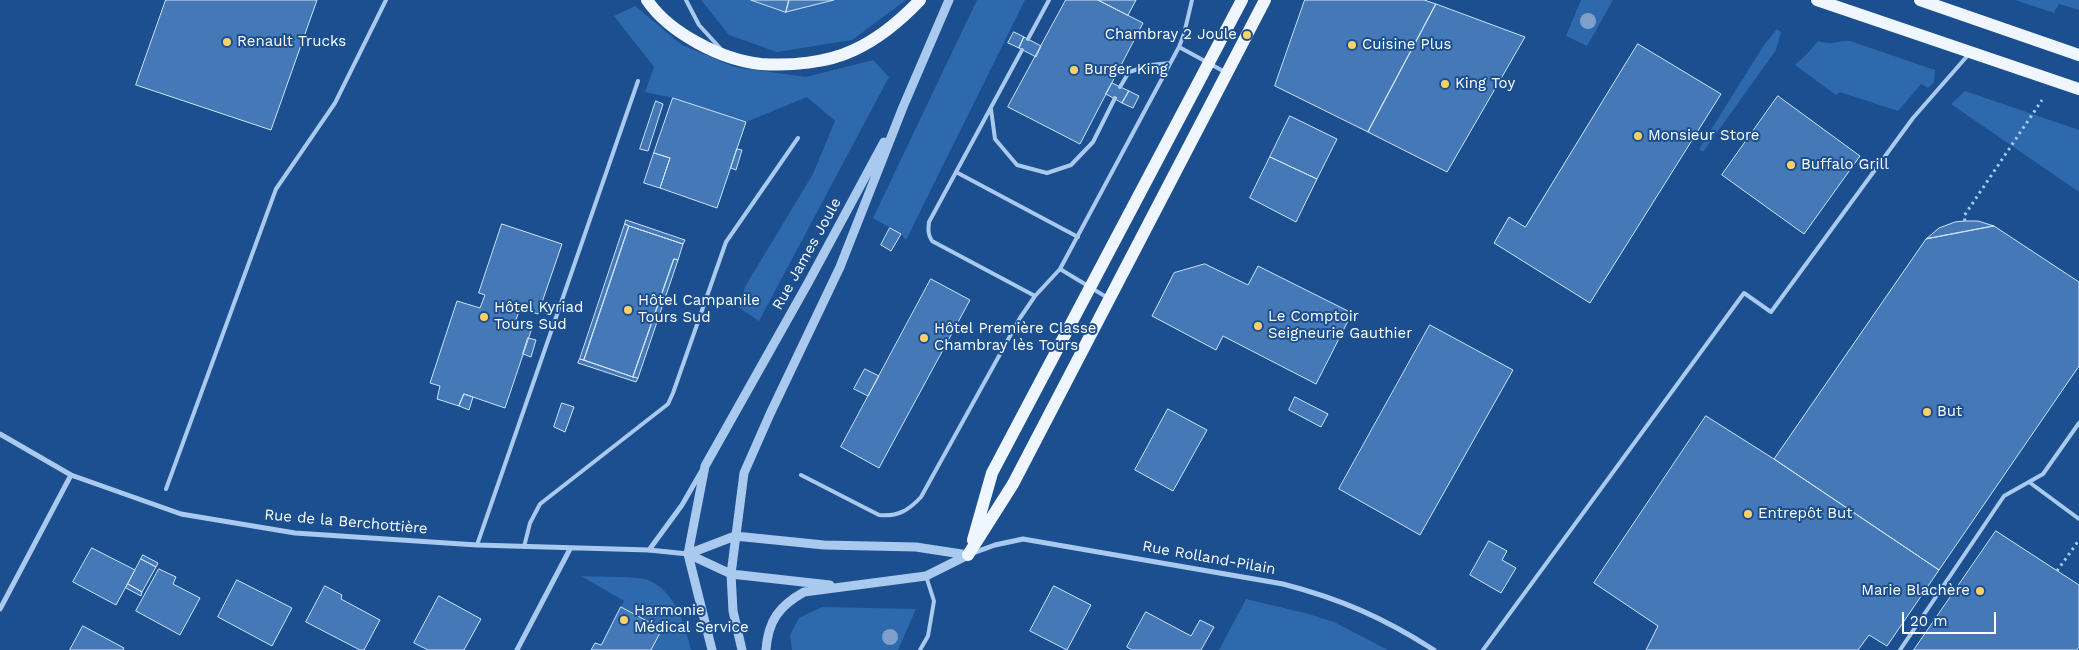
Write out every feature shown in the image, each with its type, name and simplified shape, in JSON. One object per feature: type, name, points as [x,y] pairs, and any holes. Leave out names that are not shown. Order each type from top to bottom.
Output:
[{"type":"main road","points":[[648,0],[673,26],[697,42],[726,56],[760,64],[828,59],[852,51],[878,37],[901,20],[920,0]]},
{"type":"main road","points":[[968,555],[992,473],[1242,0]]},
{"type":"main road","points":[[968,555],[1013,484],[1265,0]]},
{"type":"main road","points":[[1817,0],[2079,89]]},
{"type":"main road","points":[[1920,0],[2079,55]]},
{"type":"street","name":"Rue James Joule","points":[[742,650],[734,611],[731,574],[744,473],[840,267],[903,107],[949,0]]},
{"type":"street","name":"Rue James Joule","points":[[688,554],[704,466],[808,283],[903,107]]},
{"type":"street","name":"Rue de la Berchottière","points":[[0,434],[71,475],[181,514],[295,533],[477,545],[648,550],[688,554]]},
{"type":"street","points":[[648,550],[682,505],[704,466]]},
{"type":"street","points":[[0,609],[71,475]]},
{"type":"street","points":[[688,554],[735,536],[824,545],[916,547],[968,555]]},
{"type":"street","name":"Rue Rolland-Pilain","points":[[968,555],[995,544],[1023,539],[1283,584],[1325,595],[1365,611],[1400,629],[1434,650]]},
{"type":"street","points":[[517,650],[570,549]]},
{"type":"street","points":[[688,554],[731,574],[845,586]]},
{"type":"street","points":[[688,554],[712,650]]},
{"type":"street","points":[[766,650],[769,630],[777,612],[788,600],[804,592],[926,576],[968,555]]},
{"type":"lane","points":[[166,489],[276,189],[335,103],[386,0]]},
{"type":"lane","points":[[686,0],[699,25],[726,56]]},
{"type":"lane","points":[[1028,39],[1049,0]]},
{"type":"lane","points":[[801,475],[879,515],[889,516],[903,513],[922,497],[1020,318],[1035,296],[1060,269],[1078,237],[1179,47],[1192,0]]},
{"type":"lane","points":[[1179,47],[1227,73]]},
{"type":"lane","points":[[1022,50],[929,222],[929,236],[932,241],[1035,296]]},
{"type":"lane","points":[[1483,650],[1744,292],[1771,312],[1913,118],[1970,52]]},
{"type":"lane","points":[[1120,87],[1129,72],[1152,65],[1170,63]]},
{"type":"lane","points":[[477,545],[638,81]]},
{"type":"lane","points":[[991,108],[995,139],[1017,165],[1047,173],[1071,165],[1094,142],[1115,98]]},
{"type":"lane","points":[[524,547],[530,523],[540,504],[668,404],[726,242],[798,138]]},
{"type":"lane","points":[[956,172],[1078,237]]},
{"type":"lane","points":[[1060,269],[1110,299]]},
{"type":"lane","points":[[1900,650],[2004,496],[2043,474],[2079,423]]},
{"type":"lane","points":[[2029,482],[2079,519]]},
{"type":"lane","points":[[920,650],[928,636],[934,602],[926,576]]},
{"type":"path","points":[[1965,221],[1964,216],[2054,81]]},
{"type":"path","points":[[2057,571],[2079,540]]},
{"type":"shaded area","points":[[701,0],[751,0],[786,12],[834,0],[906,0],[852,40],[777,52],[729,35]]},
{"type":"shaded area","points":[[977,0],[1025,0],[906,240],[901,234],[873,218]]},
{"type":"shaded area","points":[[1581,0],[1613,0],[1587,46],[1566,36]]},
{"type":"shaded area","points":[[2015,0],[2079,0],[2079,10],[2059,4],[2054,13]]},
{"type":"shaded area","points":[[635,6],[682,45],[735,67],[806,77],[873,60],[889,77],[759,321],[738,307],[746,285],[813,174],[835,121],[807,97],[746,122],[673,98],[645,92],[654,67],[614,16]]},
{"type":"shaded area","points":[[1777,29],[1781,32],[1776,50],[1703,152],[1699,149],[1764,45]]},
{"type":"shaded area","points":[[1818,41],[1832,43],[1850,41],[1935,70],[1934,82],[1928,88],[1921,84],[1898,111],[1840,92],[1836,95],[1795,65]]},
{"type":"shaded area","points":[[1965,91],[2079,130],[2079,192],[1951,104]]},
{"type":"shaded area","points":[[581,576],[626,577],[648,580],[658,585],[666,592],[677,609],[682,619],[691,650],[651,650],[662,629],[621,607],[624,601]]},
{"type":"shaded area","points":[[1246,599],[1334,622],[1388,650],[1219,650]]},
{"type":"shaded area","points":[[822,607],[916,609],[898,650],[792,650],[790,635],[799,618]]},
{"type":"building","name":"Renault Trucks","points":[[166,0],[317,0],[271,130],[136,85]]},
{"type":"building","points":[[751,0],[789,0],[786,12]]},
{"type":"building","points":[[789,0],[834,0],[786,12]]},
{"type":"building","name":"Burger King","points":[[1066,0],[1098,0],[1143,23],[1080,144],[1008,107]]},
{"type":"building","points":[[1098,0],[1136,0],[1128,15]]},
{"type":"building","name":"Cuisine Plus","points":[[1305,0],[1424,0],[1436,4],[1368,132],[1275,86]]},
{"type":"building","name":"King Toy","points":[[1436,4],[1525,37],[1447,172],[1368,132]]},
{"type":"building","points":[[1014,32],[1024,37],[1019,48],[1008,43]]},
{"type":"building","points":[[1024,37],[1041,46],[1036,57],[1019,48]]},
{"type":"building","name":"Monsieur Store","points":[[1638,44],[1721,94],[1590,303],[1494,243],[1509,217],[1525,227]]},
{"type":"building","points":[[1112,83],[1129,91],[1122,103],[1106,94]]},
{"type":"building","points":[[1129,91],[1139,96],[1133,108],[1122,103]]},
{"type":"building","name":"Buffalo Grill","points":[[1778,96],[1860,156],[1804,234],[1722,175]]},
{"type":"building","points":[[673,98],[746,122],[717,208],[660,188],[670,158],[654,153]]},
{"type":"building","points":[[656,101],[663,104],[648,151],[640,149]]},
{"type":"building","points":[[1290,116],[1337,139],[1317,179],[1270,157]]},
{"type":"building","points":[[737,149],[742,150],[736,170],[731,168]]},
{"type":"building","points":[[654,153],[670,158],[660,188],[644,183]]},
{"type":"building","points":[[1270,157],[1317,179],[1296,222],[1250,198]]},
{"type":"building","points":[[626,220],[685,240],[683,244],[629,226],[625,224]]},
{"type":"building","points":[[1978,221],[1994,226],[1926,239],[1939,228],[1955,222]]},
{"type":"building","name":"Hôtel Kyriad Tours Sud","points":[[502,224],[562,244],[538,314],[520,308],[516,320],[533,325],[505,408],[464,394],[459,406],[437,399],[440,386],[430,383],[457,301],[480,308],[485,295],[479,293]]},
{"type":"building","points":[[625,224],[629,226],[584,360],[580,359]]},
{"type":"building","name":"Hôtel Campanile Tours Sud","points":[[629,226],[683,244],[678,260],[674,259],[633,377],[584,360]]},
{"type":"building","name":"But","points":[[1994,226],[2079,282],[2079,366],[1939,570],[1774,459],[1926,239]]},
{"type":"building","points":[[890,228],[901,234],[891,251],[881,245]]},
{"type":"building","points":[[674,259],[678,260],[638,378],[633,377]]},
{"type":"building","name":"Le Comptoir Seigneurie Gauthier","points":[[1205,264],[1248,285],[1258,266],[1352,313],[1316,384],[1223,336],[1216,350],[1152,316],[1174,273]]},
{"type":"building","name":"Hôtel Première Classe Chambray lès Tours","points":[[931,279],[970,300],[879,468],[841,447]]},
{"type":"building","points":[[1430,325],[1513,370],[1420,535],[1339,489]]},
{"type":"building","points":[[528,338],[536,340],[531,357],[523,354]]},
{"type":"building","points":[[580,359],[638,378],[636,382],[578,363]]},
{"type":"building","points":[[865,369],[879,376],[868,396],[854,389]]},
{"type":"building","points":[[464,394],[473,397],[469,410],[459,406]]},
{"type":"building","points":[[1295,397],[1328,414],[1321,427],[1289,410]]},
{"type":"building","points":[[562,403],[574,407],[565,432],[554,427]]},
{"type":"building","points":[[1168,409],[1207,430],[1173,491],[1135,470]]},
{"type":"building","name":"Entrepôt But","points":[[1706,416],[1774,459],[1939,570],[1887,646],[1869,635],[1858,650],[1646,650],[1658,626],[1594,583]]},
{"type":"building","points":[[1996,531],[2079,585],[2079,647],[2077,650],[1914,650]]},
{"type":"building","points":[[1489,541],[1507,551],[1502,560],[1516,568],[1501,593],[1470,575]]},
{"type":"building","points":[[92,548],[135,570],[116,605],[73,582]]},
{"type":"building","points":[[143,555],[158,563],[156,567],[141,559]]},
{"type":"building","points":[[141,559],[156,567],[142,592],[128,584]]},
{"type":"building","points":[[159,569],[176,577],[173,584],[200,598],[180,635],[136,611]]},
{"type":"building","points":[[237,580],[292,608],[272,646],[218,617]]},
{"type":"building","points":[[128,584],[142,592],[141,596],[126,588]]},
{"type":"building","points":[[325,586],[342,595],[341,599],[380,620],[364,650],[360,650],[306,622]]},
{"type":"building","points":[[1054,586],[1091,605],[1067,650],[1030,631]]},
{"type":"building","points":[[439,596],[481,619],[464,650],[428,650],[414,643]]},
{"type":"building","points":[[621,607],[662,629],[651,650],[591,650],[595,643],[601,645]]},
{"type":"building","points":[[1146,612],[1191,636],[1200,620],[1214,627],[1201,650],[1132,650],[1127,647]]},
{"type":"building","points":[[83,626],[124,648],[123,650],[70,650]]},
{"type":"place","name":"Chambray 2 Joule","points":[[1247,35]]},
{"type":"place","name":"Renault Trucks","points":[[227,42]]},
{"type":"place","name":"Cuisine Plus","points":[[1352,45]]},
{"type":"place","name":"Burger King","points":[[1074,70]]},
{"type":"place","name":"King Toy","points":[[1445,84]]},
{"type":"place","name":"Monsieur Store","points":[[1638,136]]},
{"type":"place","name":"Buffalo Grill","points":[[1791,165]]},
{"type":"place","name":"Hôtel Campanile Tours Sud","points":[[628,310]]},
{"type":"place","name":"Hôtel Kyriad Tours Sud","points":[[484,317]]},
{"type":"place","name":"Le Comptoir Seigneurie Gauthier","points":[[1258,326]]},
{"type":"place","name":"Hôtel Première Classe Chambray lès Tours","points":[[924,338]]},
{"type":"place","name":"But","points":[[1927,412]]},
{"type":"place","name":"Entrepôt But","points":[[1748,514]]},
{"type":"place","name":"Marie Blachère","points":[[1980,591]]},
{"type":"place","name":"Harmonie Médical Service","points":[[624,620]]}]
